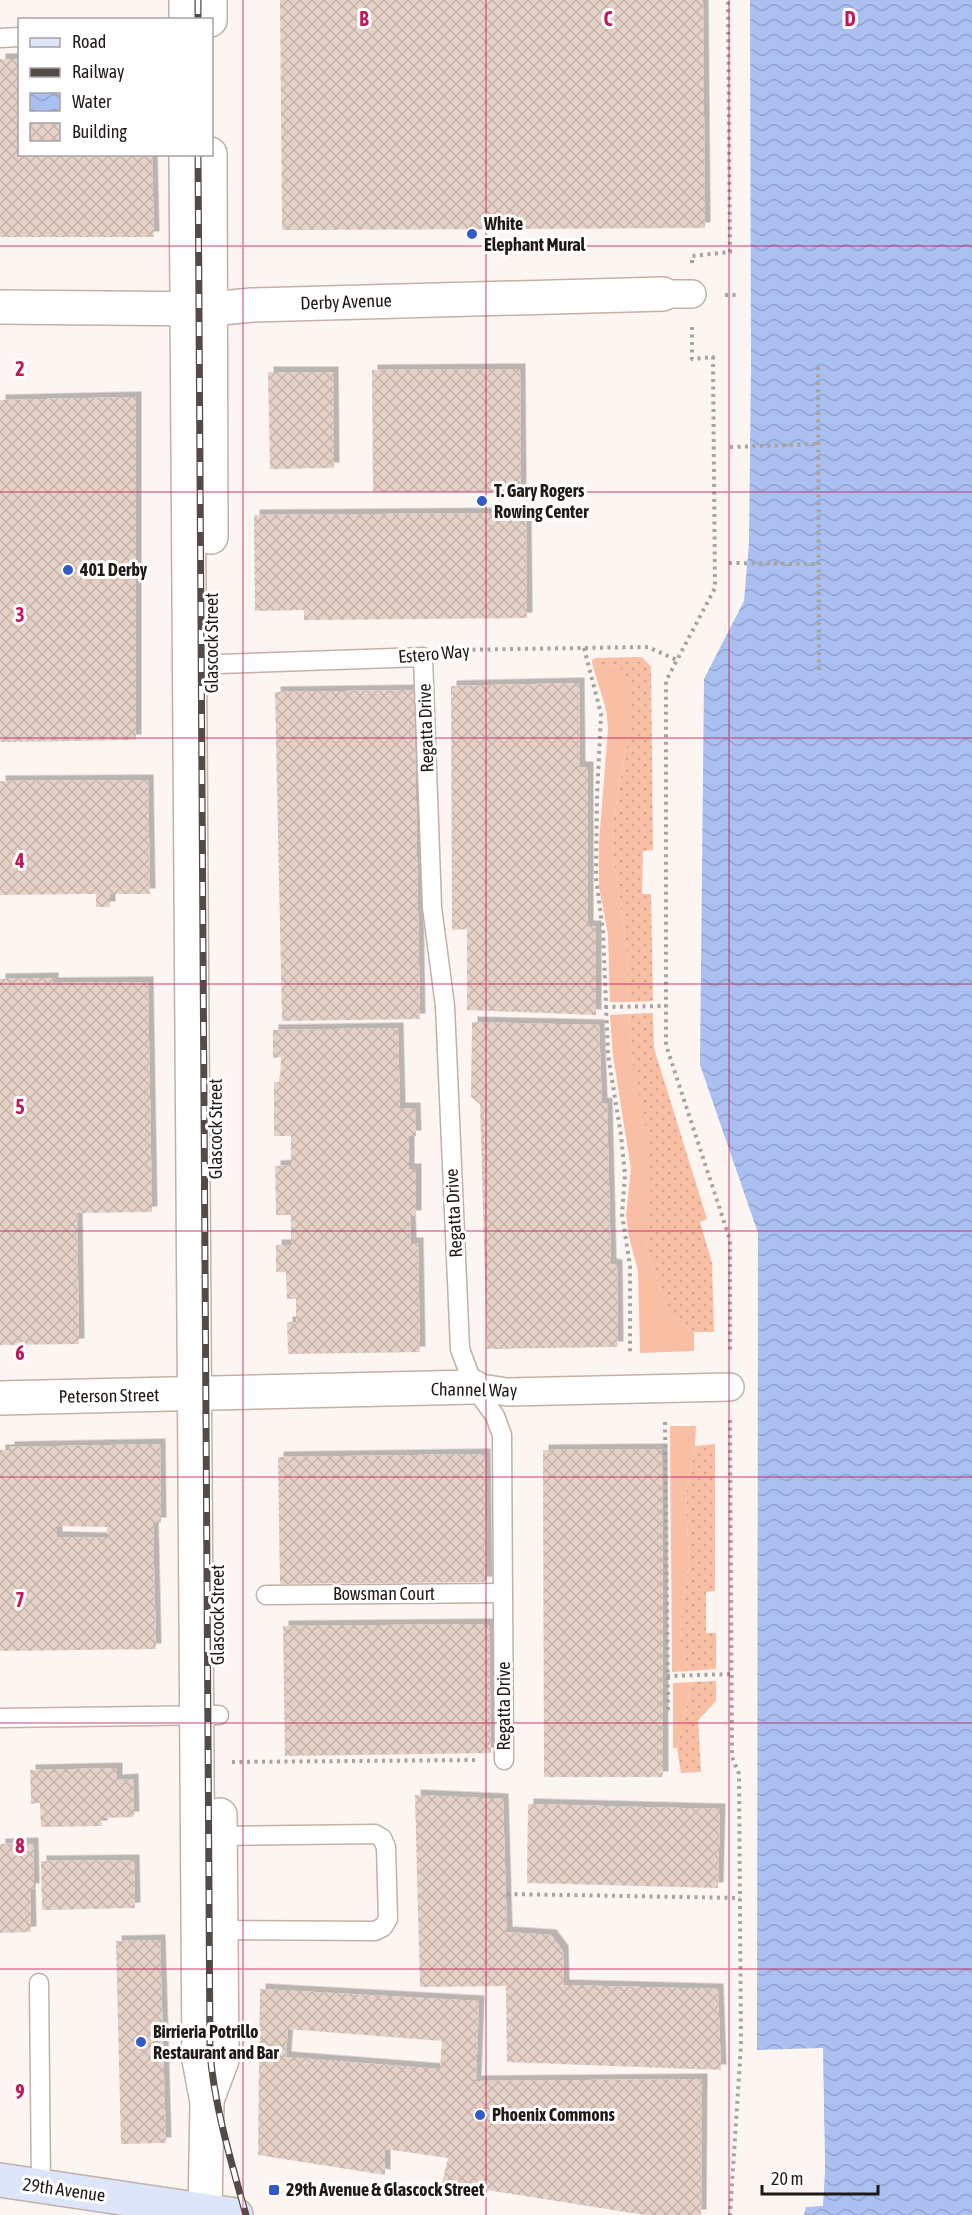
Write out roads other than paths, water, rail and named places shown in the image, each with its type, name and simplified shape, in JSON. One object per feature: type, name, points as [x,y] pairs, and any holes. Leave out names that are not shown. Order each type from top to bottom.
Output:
[{"type":"main road","name":"29th Avenue","points":[[13,2183],[146,2209],[220,2213]]},
{"type":"street","points":[[186,0],[186,18]]},
{"type":"street","points":[[210,0],[210,18]]},
{"type":"street","name":"Glascock Street","points":[[186,156],[199,309]]},
{"type":"street","name":"Glascock Street","points":[[210,156],[199,309],[200,664],[210,1930],[222,2060],[207,2102],[220,2213]]},
{"type":"street","name":"Derby Avenue","points":[[0,307],[199,309],[264,305],[677,294]]},
{"type":"street","name":"Channel Way","points":[[207,1394],[474,1388],[507,1392],[730,1387]]},
{"type":"street","name":"Peterson Street","points":[[0,1398],[207,1394]]},
{"type":"street","name":"Glascock Street","points":[[208,1715],[219,1762],[209,1835]]},
{"type":"lane","points":[[0,38],[18,37]]},
{"type":"lane","name":"Estero Way","points":[[200,664],[423,657]]},
{"type":"lane","name":"Regatta Drive","points":[[423,657],[432,907],[445,1006],[460,1349],[474,1388],[495,1416],[502,1435],[504,1760]]},
{"type":"lane","name":"Bowsman Court","points":[[266,1595],[503,1593]]},
{"type":"lane","points":[[0,1718],[208,1715]]},
{"type":"lane","points":[[209,1835],[375,1834],[382,1838],[386,1847],[388,1898],[388,1919],[383,1927],[375,1931],[210,1930]]},
{"type":"lane","points":[[13,2183],[39,1983]]},
{"type":"water","points":[[750,0],[972,0],[972,2215],[804,2215],[806,2207],[823,2206],[825,2171],[823,2048],[757,2050],[758,1233],[700,1065],[704,679],[744,601],[749,543]]},
{"type":"railway","points":[[198,0],[198,18]]},
{"type":"railway","points":[[198,156],[210,2053],[220,2115],[246,2215]]},
{"type":"place","name":"White Elephant Mural","points":[[472,234]]},
{"type":"place","name":"T. Gary Rogers Rowing Center","points":[[482,501]]},
{"type":"place","name":"401 Derby","points":[[68,570]]},
{"type":"place","name":"Birrieria Potrillo Restaurant and Bar","points":[[141,2042]]},
{"type":"place","name":"Phoenix Commons","points":[[480,2115]]},
{"type":"place","name":"29th Avenue & Glascock Street","points":[[274,2190]]}]
